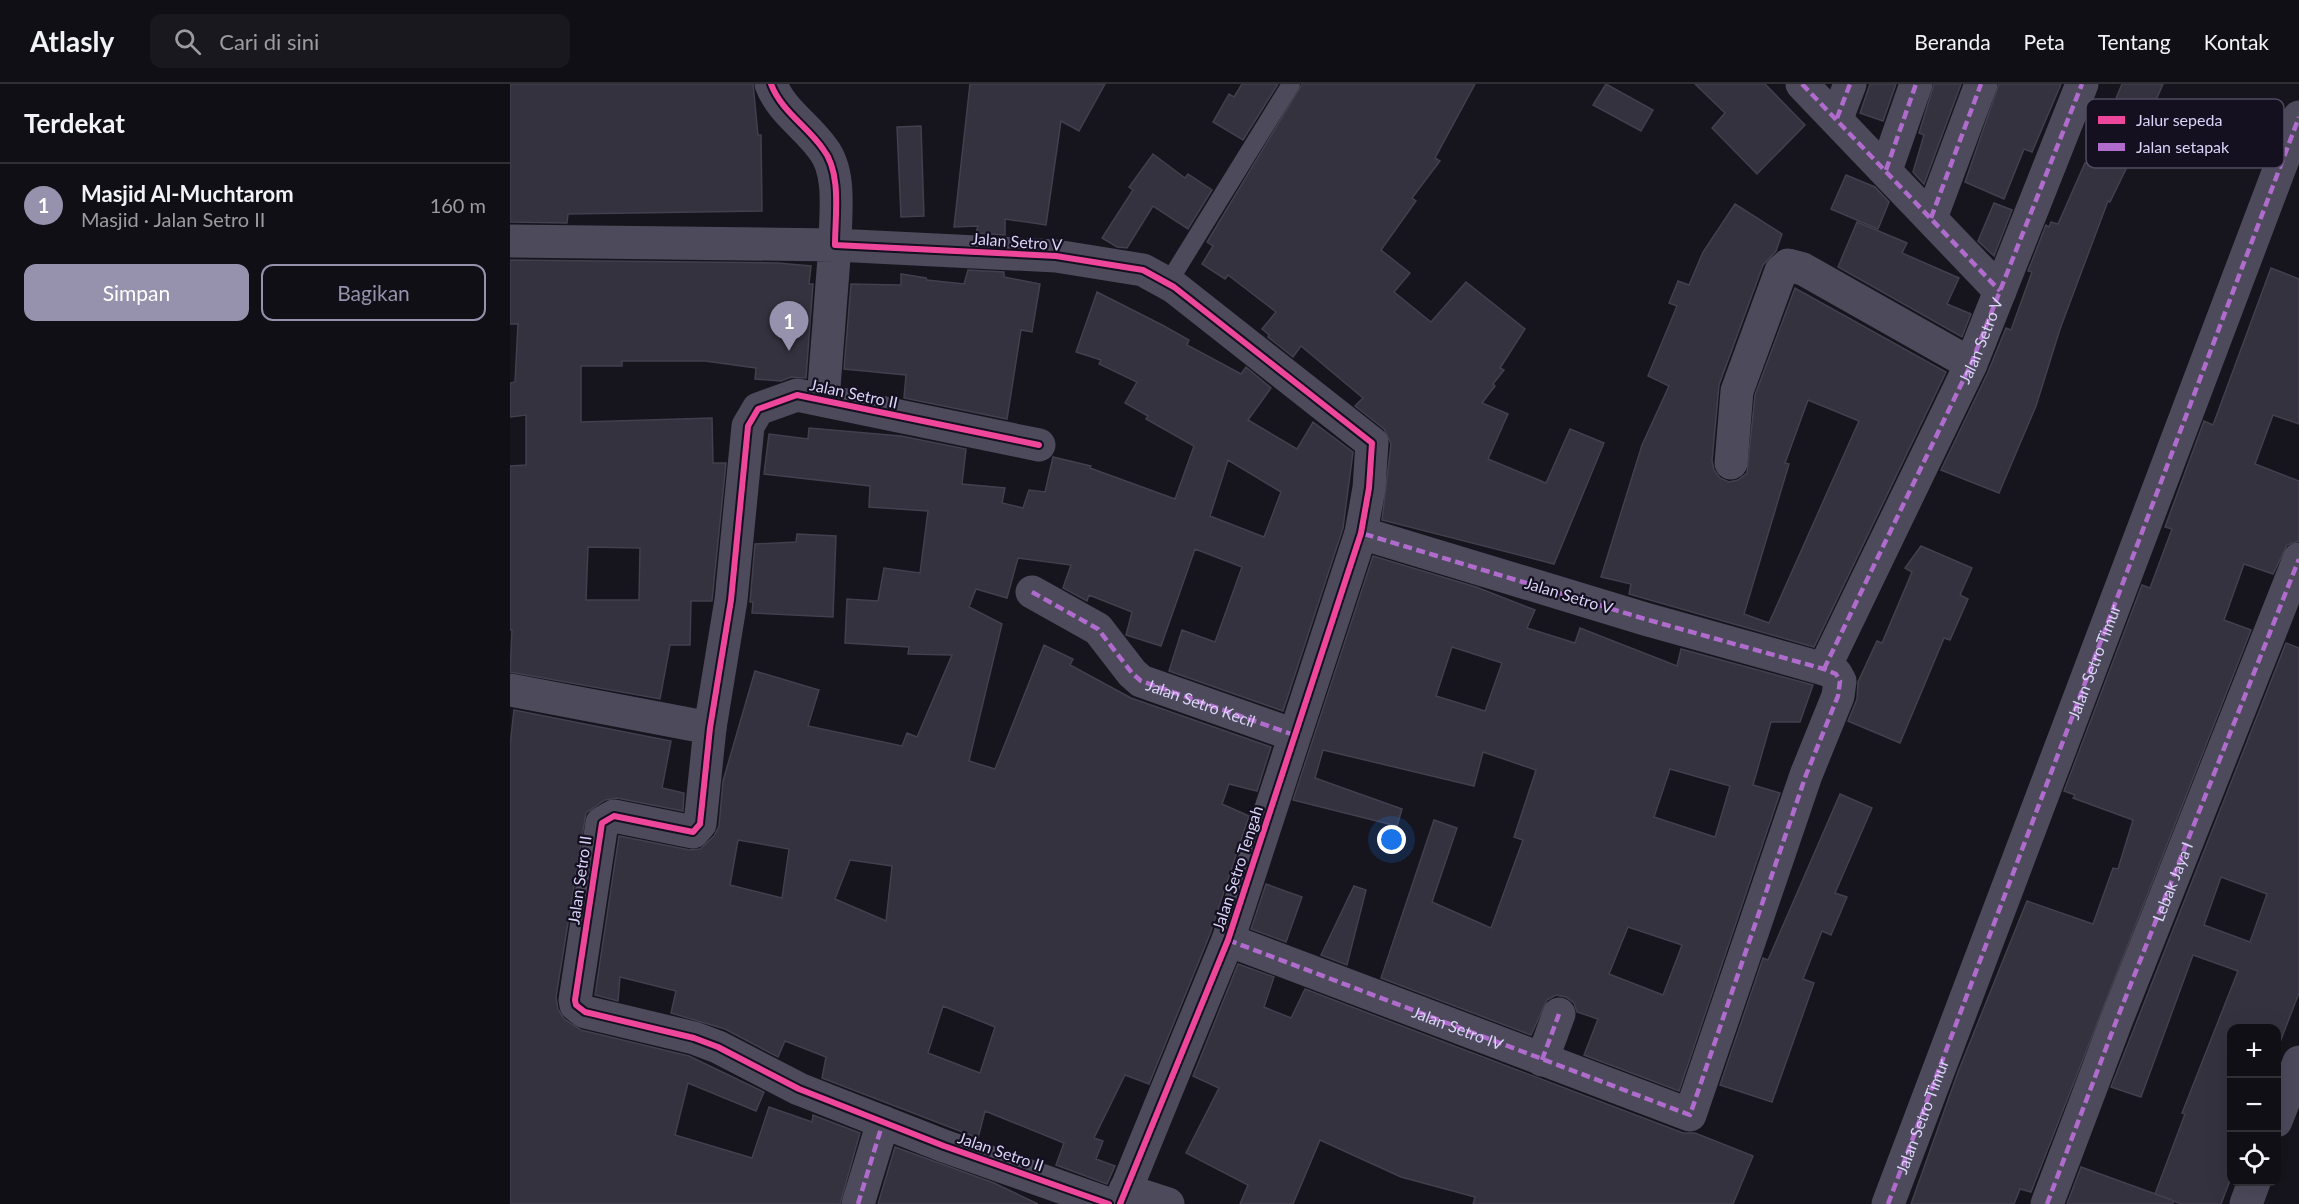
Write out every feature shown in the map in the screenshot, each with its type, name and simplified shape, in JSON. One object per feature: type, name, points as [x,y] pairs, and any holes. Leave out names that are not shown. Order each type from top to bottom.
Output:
[{"type":"street","points":[[771,84],[776,98],[824,150],[831,162],[834,177],[835,245]]},
{"type":"street","points":[[1802,84],[2000,291]]},
{"type":"street","points":[[1837,118],[1850,84]]},
{"type":"street","points":[[1886,170],[1916,84]]},
{"type":"street","points":[[1931,218],[1981,84]]},
{"type":"street","name":"Jalan Setro V","points":[[510,241],[835,245],[1056,256],[1143,270],[1168,283],[1370,438],[1373,448],[1361,533],[1645,620],[1824,669],[1971,364],[2082,84]]},
{"type":"street","name":"Jalan Setro Timur","points":[[2284,157],[2299,117]]},
{"type":"street","name":"Jalan Setro Timur","points":[[1888,1204],[2280,168]]},
{"type":"street","name":"Jalan Setro II","points":[[823,400],[835,245]]},
{"type":"street","points":[[1731,463],[1737,391],[1781,272],[1788,265],[1803,269],[1971,364]]},
{"type":"street","name":"Jalan Setro II","points":[[1039,445],[797,395],[786,397],[758,409],[748,426],[731,600],[710,728],[698,828],[693,832],[687,832],[614,816],[602,823],[576,1005],[585,1012],[694,1038],[728,1052],[799,1089],[883,1122],[1118,1199],[1168,1204]]},
{"type":"street","name":"Jalan Setro Tengah","points":[[1118,1199],[1228,940],[1361,533]]},
{"type":"street","name":"Lebak Jaya I","points":[[2047,1204],[2117,1019],[2299,559]]},
{"type":"street","name":"Jalan Setro Kecil","points":[[1032,592],[1098,629],[1132,673],[1141,681],[1294,735]]},
{"type":"street","name":"Jalan Setro IV","points":[[1228,940],[1688,1116],[1693,1113],[1806,775],[1838,696],[1840,681],[1836,674],[1824,669]]},
{"type":"street","points":[[510,690],[710,728]]},
{"type":"street","points":[[1542,1060],[1559,1014]]},
{"type":"street","points":[[2281,1110],[2299,1062]]},
{"type":"street","points":[[858,1204],[883,1122]]},
{"type":"street","points":[[2246,1204],[2253,1186]]},
{"type":"lane","points":[[1168,283],[1291,84]]},
{"type":"building","points":[[510,84],[753,84],[758,135],[761,135],[762,211],[568,214],[567,223],[510,222]]},
{"type":"building","points":[[970,84],[1105,84],[1079,131],[1061,121],[1046,225],[1005,219],[1005,235],[976,233],[978,226],[954,227]]},
{"type":"building","points":[[1242,84],[1278,84],[1243,140],[1213,122],[1229,94],[1234,97]]},
{"type":"building","points":[[1302,84],[1475,84],[1435,158],[1440,161],[1412,198],[1416,201],[1381,250],[1410,273],[1394,292],[1431,322],[1466,282],[1525,329],[1500,368],[1504,370],[1493,384],[1495,386],[1482,403],[1508,414],[1488,459],[1546,483],[1570,429],[1604,443],[1554,564],[1382,520],[1391,444],[1384,429],[1355,406],[1363,398],[1301,346],[1293,357],[1268,337],[1269,335],[1262,329],[1276,312],[1228,275],[1225,279],[1202,264],[1213,246],[1207,242]]},
{"type":"building","points":[[1606,84],[1653,110],[1641,131],[1593,105]]},
{"type":"building","points":[[1695,84],[1765,84],[1805,125],[1757,174],[1712,128],[1725,113]]},
{"type":"building","points":[[1870,84],[1896,84],[1883,121],[1860,113]]},
{"type":"building","points":[[1934,84],[1961,84],[1924,184],[1913,172],[1924,135],[1919,133]]},
{"type":"building","points":[[1999,84],[2061,84],[2032,152],[2024,149],[2004,199],[1965,182]]},
{"type":"building","points":[[2122,84],[2163,84],[2156,99],[2116,99]]},
{"type":"building","points":[[921,126],[924,216],[901,217],[897,127]]},
{"type":"building","points":[[1153,154],[1185,178],[1188,174],[1212,190],[1188,229],[1153,206],[1127,248],[1117,247],[1102,238],[1133,190],[1129,187]]},
{"type":"building","points":[[2085,163],[2086,168],[2127,168],[2110,202],[2108,201],[2060,329],[2036,406],[1999,493],[1941,470],[1988,372],[2006,328],[2011,330],[2032,272],[2028,271],[2046,225],[2049,227],[2051,222],[2058,224]]},
{"type":"building","points":[[1846,175],[1875,187],[1889,202],[1878,229],[1831,209]]},
{"type":"building","points":[[1994,203],[2012,210],[1994,256],[1978,241]]},
{"type":"building","points":[[1735,204],[1782,234],[1776,251],[1763,265],[1719,385],[1712,461],[1714,470],[1720,478],[1729,482],[1738,480],[1747,473],[1755,395],[1795,288],[1946,372],[1814,647],[1629,594],[1631,584],[1601,577],[1642,445],[1669,386],[1648,376],[1677,306],[1669,303],[1678,281],[1689,285],[1703,252]],"holes":[[[1808,400],[1859,421],[1769,623],[1744,614],[1789,464],[1785,463]]]},
{"type":"building","points":[[1857,222],[1907,243],[1902,253],[1959,278],[1947,304],[1971,314],[1962,337],[1838,267]]},
{"type":"building","points":[[510,260],[778,263],[811,266],[809,284],[813,284],[806,378],[791,377],[781,381],[755,379],[756,368],[705,361],[622,361],[622,366],[581,366],[581,422],[712,418],[713,463],[726,463],[712,601],[691,601],[690,645],[670,645],[660,699],[510,672],[512,630],[510,630],[510,466],[526,465],[526,415],[510,417],[510,383],[515,382],[518,324],[510,324]],"holes":[[[588,547],[640,548],[639,600],[586,600]]]},
{"type":"building","points":[[2271,268],[2299,279],[2299,424],[2273,415],[2255,464],[2299,481],[2299,541],[2287,545],[2273,574],[2244,564],[2224,620],[2251,630],[2031,1192],[2020,1189],[2014,1204],[1911,1204],[1958,1072],[2027,901],[2093,924],[2113,868],[2118,869],[2133,820],[2073,798],[2075,795],[2064,791],[2142,585],[2150,588],[2172,529],[2165,527],[2204,421],[2213,425]]},
{"type":"building","points":[[968,270],[1004,272],[1004,277],[1040,284],[1032,332],[1021,330],[1007,419],[904,398],[906,375],[844,369],[851,284],[901,285],[901,274],[927,280],[964,284]]},
{"type":"building","points":[[1097,292],[1189,340],[1187,345],[1241,374],[1246,367],[1271,388],[1248,420],[1297,449],[1313,422],[1353,452],[1343,528],[1283,711],[1169,671],[1182,630],[1215,642],[1242,567],[1195,549],[1161,646],[1126,635],[1132,612],[1089,595],[1087,601],[1063,588],[1071,565],[1018,558],[1007,598],[976,589],[969,607],[1002,624],[969,761],[995,769],[1044,645],[1073,659],[1070,665],[1131,698],[1271,747],[1257,791],[1229,784],[1222,804],[1249,816],[1210,934],[1149,1084],[1125,1075],[1094,1138],[1103,1141],[1096,1159],[1115,1166],[1107,1184],[1056,1165],[1064,1143],[985,1111],[978,1138],[822,1078],[826,1057],[785,1041],[778,1057],[725,1029],[671,1013],[676,991],[620,977],[618,1001],[595,995],[619,836],[690,850],[700,849],[714,836],[719,826],[723,781],[755,671],[819,690],[808,726],[902,746],[907,733],[917,737],[952,655],[908,654],[909,647],[845,643],[847,599],[878,601],[884,568],[920,573],[928,511],[869,507],[870,486],[764,474],[769,434],[808,439],[809,428],[901,436],[966,449],[962,484],[1005,488],[1002,503],[1023,508],[1029,490],[1045,492],[1053,457],[1091,466],[1090,468],[1175,499],[1194,446],[1146,419],[1148,416],[1125,403],[1137,382],[1099,364],[1101,360],[1076,352]],"holes":[[[1228,460],[1281,492],[1264,537],[1210,516]],[[738,840],[789,849],[782,898],[730,885]],[[850,860],[892,866],[886,921],[835,899]],[[943,1006],[995,1027],[980,1073],[928,1053]]]},
{"type":"building","points":[[797,534],[836,536],[833,617],[752,613],[753,602],[750,602],[755,544],[796,542]]},
{"type":"building","points":[[1921,546],[1972,568],[1960,595],[1968,599],[1950,640],[1944,638],[1900,743],[1848,721],[1857,699],[1858,682],[1877,641],[1882,643],[1912,572],[1905,568]]},
{"type":"building","points":[[1373,556],[1476,587],[1535,610],[1527,628],[1575,643],[1580,628],[1677,666],[1681,649],[1813,685],[1800,722],[1771,722],[1753,785],[1780,793],[1679,1091],[1584,1055],[1598,1019],[1577,1012],[1574,1003],[1566,997],[1556,995],[1547,1000],[1531,1035],[1381,978],[1434,820],[1457,828],[1432,902],[1491,928],[1523,840],[1514,837],[1536,770],[1483,752],[1474,786],[1323,750],[1315,778],[1402,809],[1397,826],[1293,800]],"holes":[[[1452,647],[1502,663],[1485,711],[1436,696]],[[1670,769],[1730,786],[1715,837],[1654,817]],[[1628,927],[1682,945],[1663,995],[1609,974]]]},
{"type":"building","points":[[2286,643],[2299,648],[2299,993],[2281,1040],[2281,1024],[2227,1024],[2228,1186],[2221,1204],[2182,1204],[2173,1201],[2173,1204],[2067,1204],[2081,1167],[2155,1194],[2185,1114],[2182,1113],[2238,971],[2193,955],[2141,1097],[2111,1087]],"holes":[[[2221,877],[2267,894],[2250,942],[2204,925]]]},
{"type":"building","points":[[514,710],[671,741],[662,788],[684,793],[683,811],[617,798],[605,800],[586,813],[556,997],[558,1009],[564,1019],[581,1030],[689,1056],[764,1092],[756,1111],[688,1083],[675,1135],[752,1158],[769,1107],[812,1122],[813,1115],[860,1133],[840,1204],[510,1204],[510,745]]},
{"type":"building","points":[[1840,794],[1872,808],[1835,893],[1847,897],[1831,935],[1822,931],[1803,979],[1814,983],[1772,1102],[1720,1085],[1763,958],[1768,960]]},
{"type":"building","points":[[1266,884],[1302,897],[1286,942],[1251,929]]},
{"type":"building","points":[[1354,886],[1366,890],[1347,965],[1321,955]]},
{"type":"building","points":[[1238,964],[1274,977],[1264,1007],[1291,1018],[1305,989],[1683,1133],[1695,1133],[1753,1156],[1733,1204],[1473,1204],[1475,1197],[1401,1177],[1320,1140],[1293,1204],[1240,1204],[1248,1185],[1186,1153],[1219,1088],[1193,1076]]},
{"type":"building","points":[[895,1147],[994,1183],[1038,1204],[878,1204]]},
{"type":"marked path","points":[[1802,84],[2000,291]]},
{"type":"marked path","points":[[1837,118],[1850,84]]},
{"type":"marked path","points":[[1886,170],[1916,84]]},
{"type":"marked path","points":[[1931,218],[1981,84]]},
{"type":"marked path","points":[[1824,669],[1971,364],[2082,84]]},
{"type":"marked path","points":[[2284,157],[2299,117]]},
{"type":"marked path","points":[[1888,1204],[2280,168]]},
{"type":"marked path","points":[[1228,940],[1690,1115],[1806,775],[1838,696],[1840,681],[1836,674],[1824,669],[1645,619],[1361,533]]},
{"type":"marked path","points":[[2047,1204],[2117,1019],[2299,559]]},
{"type":"marked path","points":[[1032,592],[1098,629],[1132,673],[1141,681],[1294,735]]},
{"type":"marked path","points":[[1542,1060],[1559,1014]]},
{"type":"marked path","points":[[858,1204],[883,1122]]},
{"type":"cycle path","points":[[771,84],[781,102],[817,141],[829,159],[833,170],[836,195],[835,245],[1056,256],[1143,270],[1174,287],[1372,443],[1369,488],[1361,533],[1228,940],[1120,1204]]},
{"type":"cycle path","points":[[1039,445],[797,395],[758,409],[748,426],[731,600],[710,728],[700,824],[693,832],[614,816],[602,823],[575,1000],[576,1005],[585,1012],[694,1038],[718,1047],[799,1089],[944,1146],[1109,1204]]},
{"type":"place","name":"Masjid Al-Muchtarom","points":[[789,351]]}]
